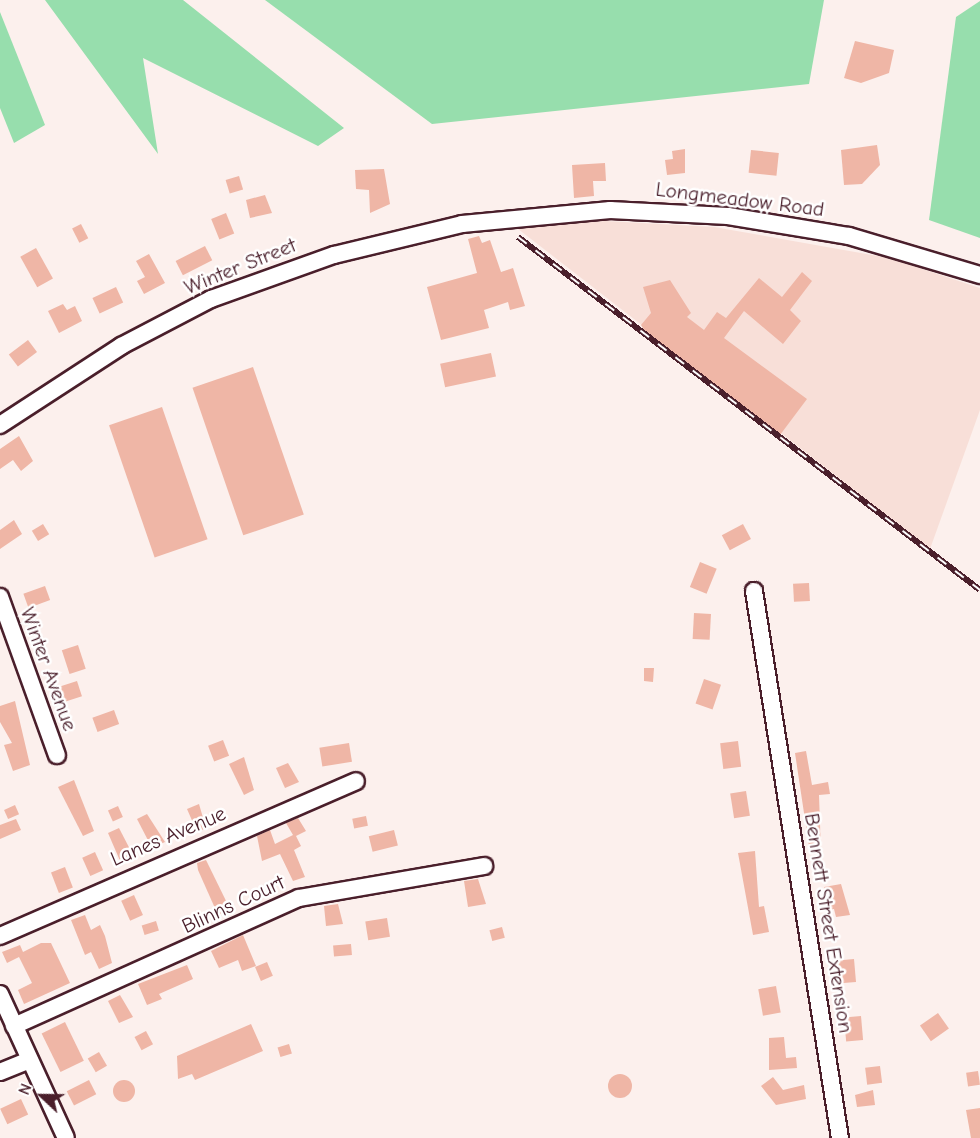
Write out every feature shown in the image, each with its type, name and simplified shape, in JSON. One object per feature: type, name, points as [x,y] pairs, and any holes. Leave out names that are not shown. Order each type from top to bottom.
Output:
[{"type":"street","name":"Longmeadow Road","points":[[524,216],[636,210],[770,221],[849,236],[980,275]]},
{"type":"street","name":"Winter Street","points":[[0,425],[121,346],[234,289],[399,237],[524,216]]},
{"type":"street","name":"Bennett Street Extension","points":[[754,591],[840,1138]]},
{"type":"street","name":"Winter Avenue","points":[[0,597],[57,755]]},
{"type":"street","name":"Lanes Avenue","points":[[0,936],[356,781]]},
{"type":"street","name":"Blinns Court","points":[[14,1026],[299,898],[484,866]]},
{"type":"street","points":[[0,994],[66,1138]]},
{"type":"street","points":[[0,1072],[30,1060]]},
{"type":"shaded area","points":[[606,221],[714,227],[889,258],[980,288],[980,410],[930,549],[513,225]]},
{"type":"green space","points":[[45,0],[183,0],[344,128],[318,146],[143,58],[158,154]]},
{"type":"green space","points":[[265,0],[824,0],[809,84],[432,124]]},
{"type":"green space","points":[[980,1],[980,238],[929,220],[956,17]]},
{"type":"green space","points":[[0,12],[45,125],[14,143],[0,108]]},
{"type":"building","points":[[855,41],[894,50],[889,73],[861,83],[844,78]]},
{"type":"building","points":[[877,145],[880,165],[862,184],[844,185],[841,150]]},
{"type":"building","points":[[685,149],[685,173],[667,175],[665,160],[673,159],[672,151]]},
{"type":"building","points":[[751,150],[779,153],[776,176],[749,173]]},
{"type":"building","points":[[605,163],[606,181],[593,181],[594,196],[574,198],[572,165]]},
{"type":"building","points":[[384,169],[390,204],[370,213],[369,190],[356,189],[355,170]]},
{"type":"building","points":[[239,176],[243,189],[230,193],[226,180]]},
{"type":"building","points":[[265,195],[272,213],[250,218],[246,200]]},
{"type":"building","points":[[226,213],[234,233],[219,239],[211,219]]},
{"type":"building","points":[[81,224],[88,238],[79,243],[72,229]]},
{"type":"building","points":[[479,236],[482,243],[490,240],[501,272],[513,268],[525,306],[510,310],[508,302],[484,310],[489,328],[441,340],[427,287],[477,273],[468,239]]},
{"type":"building","points":[[205,246],[212,260],[183,275],[176,261]]},
{"type":"building","points":[[36,248],[53,279],[37,287],[20,257]]},
{"type":"building","points":[[149,254],[165,283],[144,294],[137,281],[145,277],[136,261]]},
{"type":"building","points":[[802,272],[812,281],[790,310],[801,321],[783,344],[744,311],[724,338],[807,399],[780,435],[648,336],[641,325],[651,313],[643,287],[670,280],[691,313],[687,317],[704,330],[717,312],[726,318],[759,278],[782,297]]},
{"type":"building","points":[[116,287],[123,302],[100,313],[92,298]]},
{"type":"building","points":[[63,304],[67,310],[75,306],[82,321],[59,333],[48,311]]},
{"type":"building","points":[[28,340],[37,352],[18,366],[9,354]]},
{"type":"building","points":[[491,353],[496,376],[445,387],[440,364]]},
{"type":"building","points":[[253,367],[304,515],[243,535],[192,388]]},
{"type":"building","points":[[162,407],[208,539],[155,558],[109,425]]},
{"type":"building","points":[[19,436],[33,461],[21,471],[13,460],[0,469],[0,449]]},
{"type":"building","points":[[14,520],[22,534],[0,549],[0,530]]},
{"type":"building","points":[[43,524],[49,534],[38,541],[32,531]]},
{"type":"building","points":[[743,524],[751,539],[730,550],[722,535]]},
{"type":"building","points":[[700,562],[717,569],[707,594],[690,587]]},
{"type":"building","points":[[809,583],[810,601],[794,602],[793,584]]},
{"type":"building","points":[[45,586],[50,600],[29,608],[23,594]]},
{"type":"building","points":[[694,613],[711,614],[710,640],[693,639]]},
{"type":"building","points":[[78,645],[86,669],[70,674],[62,650]]},
{"type":"building","points":[[644,668],[654,668],[653,682],[644,681]]},
{"type":"building","points":[[704,679],[721,685],[713,709],[696,704]]},
{"type":"building","points":[[77,681],[82,696],[61,703],[56,688]]},
{"type":"building","points":[[15,701],[30,765],[13,771],[4,745],[12,743],[0,722],[0,706]]},
{"type":"building","points":[[114,710],[119,724],[98,732],[92,718]]},
{"type":"building","points":[[223,740],[229,756],[214,762],[208,746]]},
{"type":"building","points":[[738,741],[741,767],[723,769],[720,743]]},
{"type":"building","points":[[349,743],[352,762],[322,766],[319,748]]},
{"type":"building","points":[[806,751],[812,785],[828,782],[830,794],[819,795],[821,852],[810,853],[795,753]]},
{"type":"building","points":[[244,757],[254,790],[244,795],[229,764]]},
{"type":"building","points":[[288,763],[299,782],[285,788],[276,768]]},
{"type":"building","points":[[74,780],[94,831],[83,836],[58,787]]},
{"type":"building","points":[[746,791],[750,816],[734,818],[730,794]]},
{"type":"building","points":[[199,804],[206,828],[197,832],[187,809]]},
{"type":"building","points":[[15,805],[19,814],[8,819],[4,810]]},
{"type":"building","points":[[118,806],[123,817],[113,821],[108,810]]},
{"type":"building","points":[[147,814],[165,842],[152,848],[137,819]]},
{"type":"building","points":[[366,816],[368,826],[354,828],[352,819]]},
{"type":"building","points":[[298,818],[306,831],[296,836],[301,846],[294,850],[305,877],[293,881],[280,854],[262,861],[257,836],[270,830],[275,844],[293,835],[286,823]]},
{"type":"building","points":[[16,819],[21,830],[0,839],[0,825]]},
{"type":"building","points":[[119,828],[134,857],[121,863],[108,833]]},
{"type":"building","points":[[394,830],[398,846],[373,852],[369,836]]},
{"type":"building","points":[[755,851],[759,907],[764,906],[769,932],[753,935],[738,853]]},
{"type":"building","points":[[95,852],[103,870],[90,876],[82,858]]},
{"type":"building","points":[[206,860],[230,909],[218,915],[198,870],[197,863]]},
{"type":"building","points":[[65,867],[73,888],[59,893],[51,872]]},
{"type":"building","points":[[478,879],[486,904],[468,907],[464,881]]},
{"type":"building","points":[[841,884],[850,915],[836,917],[834,909],[827,910],[824,887]]},
{"type":"building","points":[[134,895],[143,915],[130,921],[121,901]]},
{"type":"building","points":[[338,904],[343,924],[326,926],[324,906]]},
{"type":"building","points":[[85,915],[91,930],[100,925],[112,963],[99,969],[91,952],[85,955],[71,920]]},
{"type":"building","points":[[387,918],[390,937],[368,940],[365,921]]},
{"type":"building","points":[[156,921],[159,931],[145,935],[142,925]]},
{"type":"building","points":[[502,927],[505,938],[492,941],[489,930]]},
{"type":"building","points":[[243,935],[256,966],[242,971],[238,960],[219,968],[211,951]]},
{"type":"building","points":[[41,943],[51,943],[70,983],[24,1004],[18,990],[32,983],[19,957],[7,963],[2,952],[20,945],[23,952]]},
{"type":"building","points":[[351,944],[352,955],[334,957],[333,946]]},
{"type":"building","points":[[854,959],[856,982],[840,983],[838,960]]},
{"type":"building","points":[[267,962],[273,976],[261,981],[255,967]]},
{"type":"building","points":[[187,965],[193,979],[159,994],[162,999],[147,1005],[138,984]]},
{"type":"building","points":[[776,986],[781,1013],[763,1016],[758,989]]},
{"type":"building","points":[[120,995],[133,1017],[119,1023],[108,1001]]},
{"type":"building","points":[[938,1013],[949,1029],[931,1041],[920,1026]]},
{"type":"building","points":[[861,1016],[863,1040],[846,1041],[844,1017]]},
{"type":"building","points":[[65,1022],[84,1061],[60,1072],[42,1033]]},
{"type":"building","points":[[251,1024],[263,1051],[195,1080],[192,1074],[178,1079],[177,1056]]},
{"type":"building","points":[[146,1031],[153,1044],[142,1050],[135,1037]]},
{"type":"building","points":[[784,1037],[786,1058],[796,1057],[797,1068],[769,1070],[769,1038]]},
{"type":"building","points":[[289,1044],[292,1054],[280,1057],[278,1048]]},
{"type":"building","points":[[99,1052],[107,1066],[96,1072],[88,1058]]},
{"type":"building","points":[[880,1066],[882,1083],[867,1085],[865,1068]]},
{"type":"building","points":[[978,1071],[980,1085],[968,1087],[966,1073]]},
{"type":"building","points":[[620,1074],[629,1077],[632,1086],[629,1095],[620,1098],[611,1095],[608,1086],[611,1077]]},
{"type":"building","points":[[773,1077],[783,1090],[804,1085],[806,1099],[776,1105],[761,1086]]},
{"type":"building","points":[[89,1080],[96,1094],[74,1106],[67,1091]]},
{"type":"building","points":[[124,1080],[132,1083],[135,1091],[132,1099],[124,1102],[116,1099],[113,1091],[116,1083]]},
{"type":"building","points":[[873,1090],[875,1105],[857,1107],[855,1095]]},
{"type":"building","points":[[21,1099],[28,1114],[7,1124],[0,1109]]},
{"type":"building","points":[[980,1108],[980,1138],[971,1138],[966,1110]]},
{"type":"railway","points":[[518,237],[980,590]]}]
